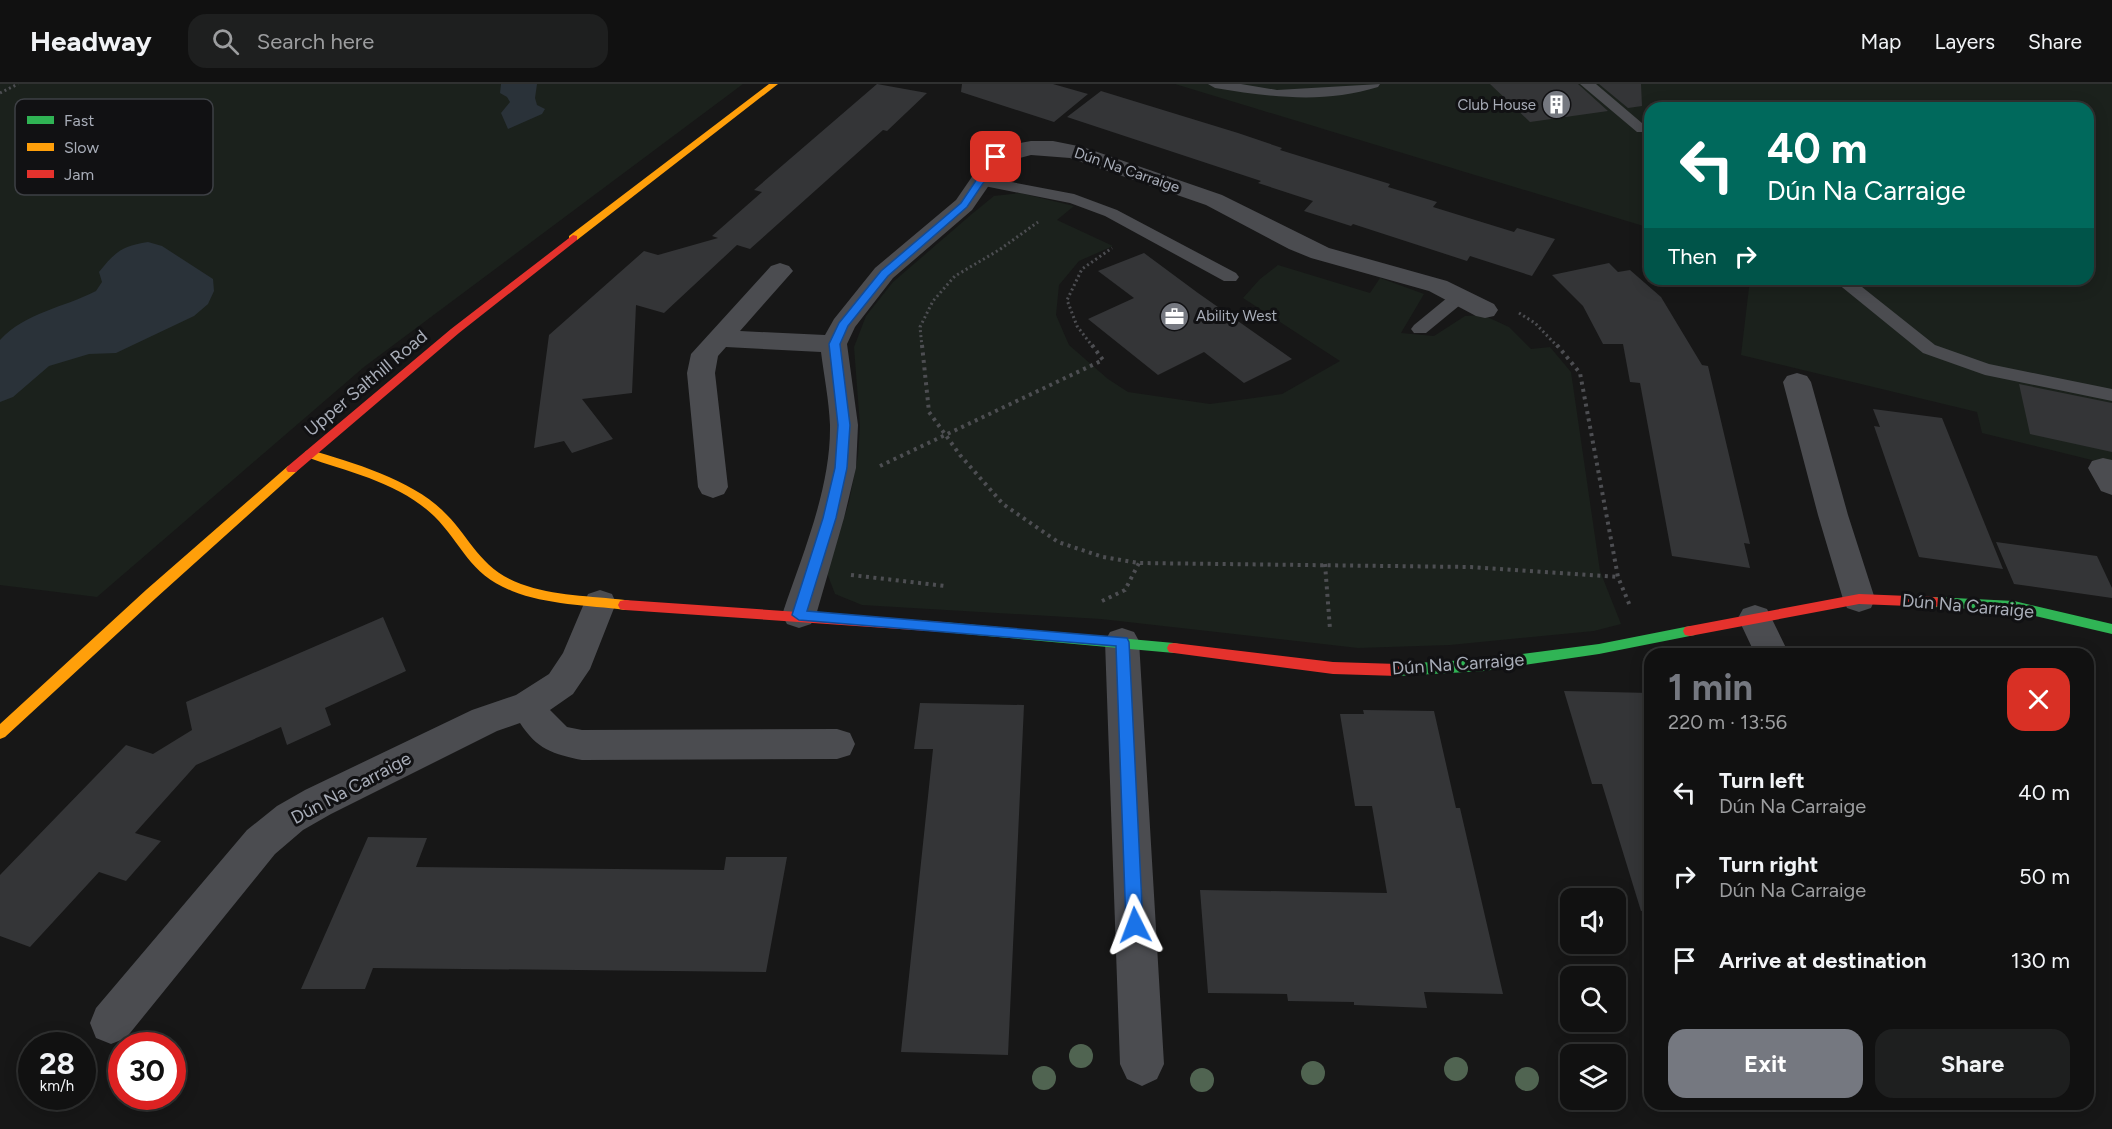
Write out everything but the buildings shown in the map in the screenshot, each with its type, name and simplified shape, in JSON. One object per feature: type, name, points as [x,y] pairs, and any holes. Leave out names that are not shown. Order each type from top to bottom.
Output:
[{"type":"street","name":"Upper Salthill Road","points":[[0,734],[123,618],[411,367],[548,257],[774,84]]},
{"type":"street","name":"Dún Na Carraige","points":[[834,344],[843,326],[884,273],[964,205],[996,157],[1012,151],[1053,148],[1075,152],[1214,200],[1320,253],[1438,286],[1485,310]]},
{"type":"street","points":[[713,487],[701,373],[705,354],[737,316],[780,272]]},
{"type":"street","points":[[720,338],[834,344],[844,425],[838,483],[799,615]]},
{"type":"street","points":[[1797,382],[1858,599]]},
{"type":"street","name":"Dún Na Carraige","points":[[310,454],[403,487],[438,513],[479,565],[515,587],[539,594],[600,603],[799,615],[1122,642],[1333,668],[1396,670],[1445,669],[1599,649],[1858,599],[2014,606],[2112,629]]},
{"type":"street","name":"Dún Na Carraige","points":[[111,1023],[261,842],[290,818],[318,802],[485,720],[528,706],[561,684],[578,659],[600,603]]},
{"type":"street","points":[[1755,618],[1769,648]]},
{"type":"street","points":[[1122,642],[1142,1064]]},
{"type":"street","points":[[528,706],[548,735],[561,741],[582,745],[837,744]]},
{"type":"lane","points":[[1215,84],[1277,94],[1351,91],[1373,84]]},
{"type":"lane","points":[[1587,84],[1642,129]]},
{"type":"lane","points":[[980,182],[1074,199],[1111,213],[1230,277]]},
{"type":"lane","points":[[1849,285],[1929,349],[1985,369],[2112,395]]},
{"type":"lane","points":[[1420,329],[1459,297]]},
{"type":"path","points":[[0,93],[18,84]]},
{"type":"path","points":[[1074,199],[999,250],[955,276],[933,301],[920,327],[929,412],[945,435],[1003,504],[1058,542],[1103,557],[1139,563],[1471,567],[1618,577]]},
{"type":"path","points":[[838,483],[862,475],[1103,360],[1077,326],[1067,300],[1082,269],[1102,254],[1144,231]]},
{"type":"path","points":[[1485,310],[1504,303],[1535,323],[1580,373],[1618,577],[1644,640]]},
{"type":"path","points":[[1094,601],[1104,601],[1125,590],[1139,563]]},
{"type":"path","points":[[1325,564],[1333,668]]},
{"type":"path","points":[[812,572],[951,587]]},
{"type":"shaded area","points":[[0,84],[743,84],[364,367],[97,597],[0,585]]},
{"type":"shaded area","points":[[501,84],[537,84],[535,98],[537,105],[545,109],[542,114],[508,129],[501,113],[510,102],[500,93]]},
{"type":"shaded area","points":[[1175,84],[2112,84],[2112,465],[1982,433],[1977,412],[1741,355],[1749,285],[2094,285],[2094,102],[1644,102],[1644,226]]},
{"type":"shaded area","points":[[1020,193],[1074,206],[1057,220],[1113,246],[1079,261],[1059,285],[1056,315],[1069,345],[1108,379],[1128,392],[1210,404],[1282,394],[1340,361],[1243,298],[1260,279],[1278,265],[1370,293],[1380,278],[1424,294],[1401,333],[1434,336],[1465,316],[1483,315],[1509,327],[1531,349],[1550,347],[1571,372],[1600,571],[1621,624],[1594,631],[1450,645],[1358,648],[1101,619],[862,605],[835,594],[827,573],[849,502],[858,456],[860,426],[854,347],[866,316],[893,282],[994,196]]},
{"type":"shaded area","points":[[148,242],[162,246],[213,279],[214,291],[208,304],[194,316],[116,353],[89,354],[49,366],[13,397],[0,402],[0,340],[21,323],[96,291],[102,282],[99,272],[110,259],[125,248]]},
{"type":"traffic: fast","points":[[1934,602],[2014,606],[2112,629]]},
{"type":"traffic: fast","points":[[943,627],[1174,648]]},
{"type":"traffic: fast","points":[[1398,670],[1484,665],[1599,649],[1690,631]]},
{"type":"traffic: slow","points":[[573,238],[774,84]]},
{"type":"traffic: slow","points":[[310,454],[403,487],[438,513],[479,565],[515,587],[539,594],[625,605]]},
{"type":"traffic: slow","points":[[0,733],[151,594],[292,469]]},
{"type":"traffic: jam","points":[[292,469],[455,331],[573,238]]},
{"type":"traffic: jam","points":[[1690,631],[1859,599],[1934,602]]},
{"type":"traffic: jam","points":[[625,605],[943,627]]},
{"type":"traffic: jam","points":[[1174,648],[1333,668],[1398,670]]},
{"type":"place","name":"Club House","points":[[1557,105]]},
{"type":"place","name":"Ability West","points":[[1175,316]]},
{"type":"route","points":[[996,157],[964,205],[884,273],[843,326],[834,344],[844,425],[841,468],[830,518],[799,615],[1122,642],[1135,925]]}]
